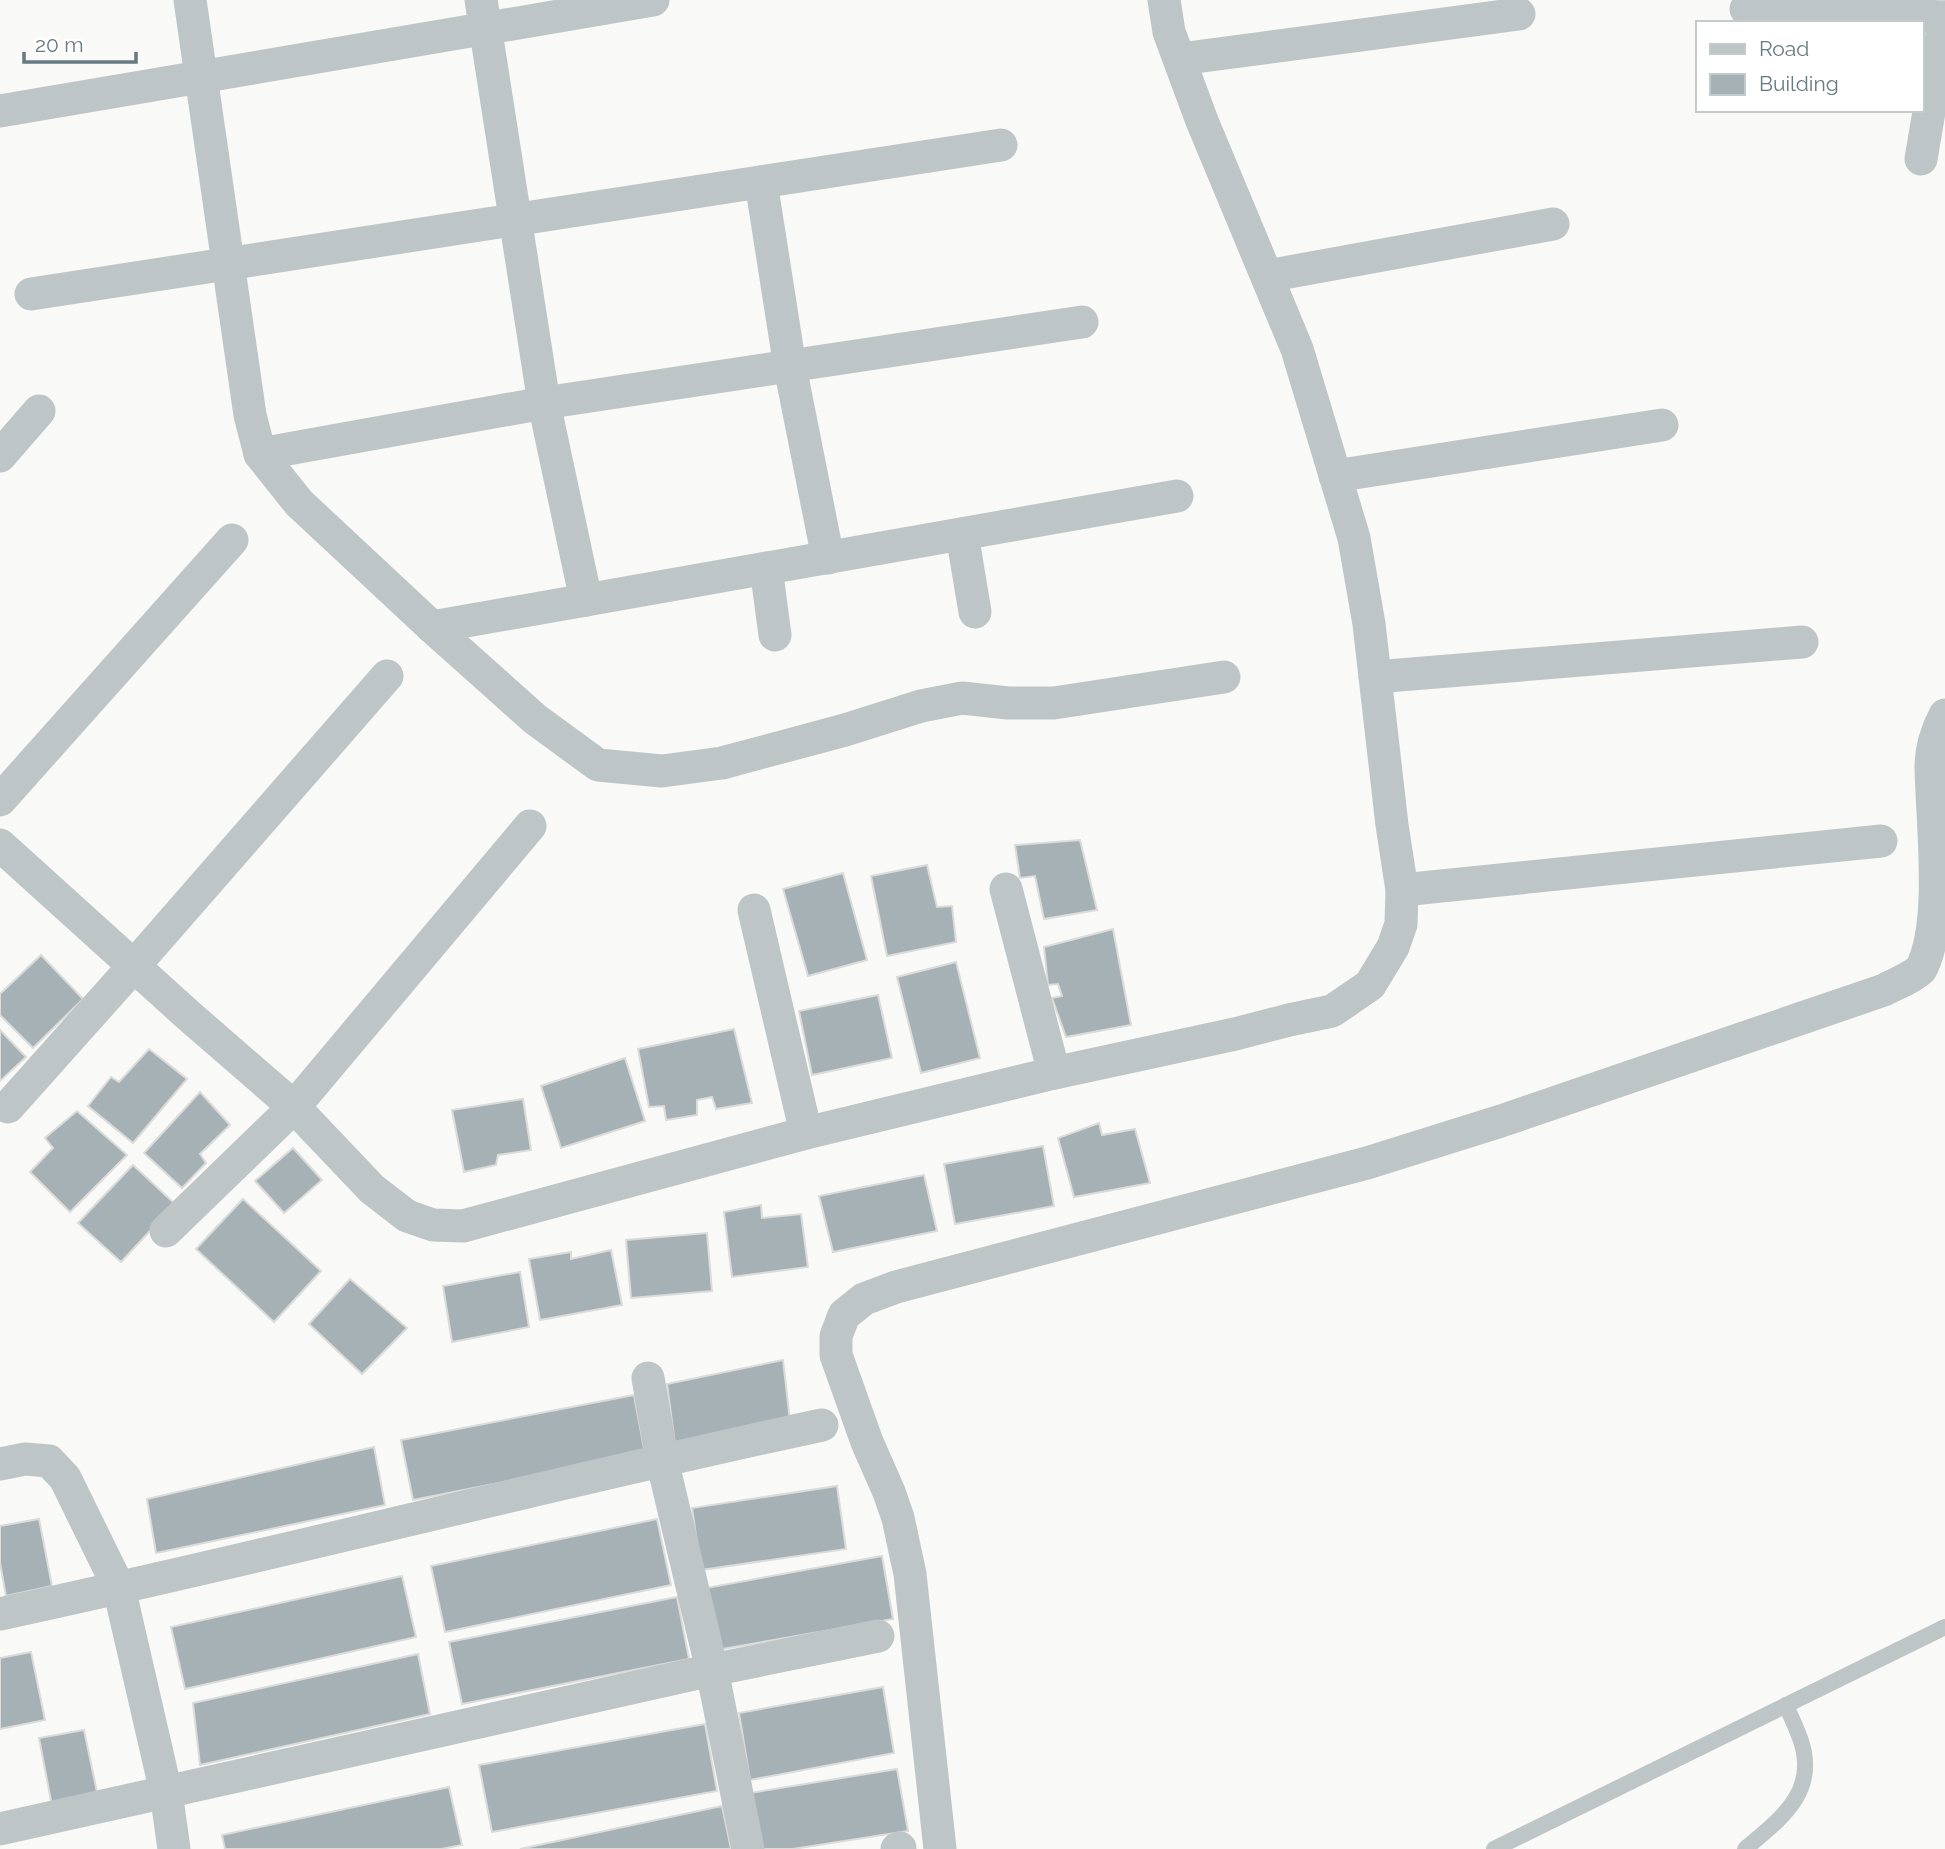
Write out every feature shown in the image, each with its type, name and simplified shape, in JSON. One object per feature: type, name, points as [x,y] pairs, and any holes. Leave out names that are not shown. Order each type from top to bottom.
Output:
[{"type":"street","points":[[190,0],[250,415],[260,454],[299,503],[432,627],[536,719],[598,765],[662,771],[722,763],[845,730],[921,706],[962,698],[1008,703],[1054,703],[1224,677]]},
{"type":"street","points":[[0,111],[202,78],[483,14],[653,0]]},
{"type":"street","points":[[0,845],[133,967],[294,1107],[372,1189],[407,1216],[433,1225],[463,1226],[806,1133],[1054,1073],[1332,1011],[1370,985],[1393,947],[1401,924],[1402,890],[1368,624],[1354,538],[1297,349],[1202,121],[1169,32],[1164,0]]},
{"type":"street","points":[[1746,9],[1945,17],[1921,159]]},
{"type":"street","points":[[483,14],[544,403],[586,600]]},
{"type":"street","points":[[1180,59],[1519,14]]},
{"type":"street","points":[[31,294],[1000,145]]},
{"type":"street","points":[[761,182],[790,367],[828,558]]},
{"type":"street","points":[[1267,276],[1553,224]]},
{"type":"street","points":[[260,454],[544,403],[1082,322]]},
{"type":"street","points":[[0,456],[39,411]]},
{"type":"street","points":[[1335,476],[1662,425]]},
{"type":"street","points":[[432,627],[1177,496]]},
{"type":"street","points":[[962,534],[975,612]]},
{"type":"street","points":[[0,800],[232,540]]},
{"type":"street","points":[[766,568],[775,635]]},
{"type":"street","points":[[1375,677],[1802,642]]},
{"type":"street","points":[[8,1107],[387,676]]},
{"type":"street","points":[[940,1849],[910,1574],[890,1492],[867,1442],[836,1355],[836,1336],[844,1315],[864,1299],[895,1287],[1367,1163],[1501,1122],[1884,990],[1919,971],[1934,953],[1941,932],[1943,889],[1931,765],[1938,729],[1945,715]]},
{"type":"street","points":[[166,1231],[294,1107],[530,826]]},
{"type":"street","points":[[1402,890],[1881,841]]},
{"type":"street","points":[[1006,889],[1054,1073]]},
{"type":"street","points":[[754,910],[806,1133]]},
{"type":"street","points":[[648,1378],[662,1460],[712,1671],[748,1849]]},
{"type":"street","points":[[0,1614],[822,1425]]},
{"type":"street","points":[[0,1464],[25,1459],[49,1461],[65,1478],[119,1588],[166,1792],[174,1849]]},
{"type":"street","points":[[0,1829],[878,1636]]},
{"type":"lane","points":[[1494,1849],[1945,1628]]},
{"type":"lane","points":[[1745,1849],[1780,1818],[1800,1793],[1805,1772],[1802,1743],[1786,1705]]},
{"type":"building","points":[[1080,840],[1097,910],[1044,919],[1035,876],[1020,878],[1015,845]]},
{"type":"building","points":[[927,865],[937,907],[952,906],[956,942],[887,956],[871,876]]},
{"type":"building","points":[[843,873],[867,960],[808,976],[783,889]]},
{"type":"building","points":[[1113,929],[1131,1025],[1066,1037],[1052,998],[1062,996],[1058,984],[1048,985],[1044,947]]},
{"type":"building","points":[[41,955],[83,999],[33,1048],[0,1015],[0,994]]},
{"type":"building","points":[[956,962],[980,1058],[921,1073],[897,977]]},
{"type":"building","points":[[878,995],[892,1058],[812,1075],[799,1011]]},
{"type":"building","points":[[734,1029],[752,1103],[716,1109],[712,1097],[697,1100],[697,1115],[666,1120],[664,1106],[649,1107],[638,1049]]},
{"type":"building","points":[[0,1030],[26,1057],[0,1081]]},
{"type":"building","points":[[149,1049],[187,1079],[133,1143],[88,1106],[111,1077],[119,1082]]},
{"type":"building","points":[[625,1058],[645,1121],[561,1148],[541,1086]]},
{"type":"building","points":[[200,1092],[230,1125],[200,1154],[206,1163],[182,1188],[144,1153]]},
{"type":"building","points":[[523,1099],[531,1150],[498,1155],[496,1165],[464,1172],[452,1110]]},
{"type":"building","points":[[77,1111],[127,1155],[70,1212],[30,1172],[53,1148],[45,1138]]},
{"type":"building","points":[[1099,1123],[1102,1135],[1135,1129],[1150,1183],[1074,1197],[1058,1138]]},
{"type":"building","points":[[1043,1146],[1054,1206],[955,1224],[944,1164]]},
{"type":"building","points":[[293,1148],[322,1180],[284,1213],[255,1181]]},
{"type":"building","points":[[133,1165],[175,1204],[121,1262],[78,1223]]},
{"type":"building","points":[[924,1175],[937,1231],[833,1252],[819,1196]]},
{"type":"building","points":[[243,1199],[321,1271],[274,1322],[196,1249]]},
{"type":"building","points":[[761,1205],[762,1218],[801,1214],[808,1267],[732,1277],[724,1212]]},
{"type":"building","points":[[707,1233],[712,1291],[631,1298],[626,1240]]},
{"type":"building","points":[[611,1250],[622,1305],[540,1320],[529,1259],[571,1252],[571,1259]]},
{"type":"building","points":[[520,1272],[529,1327],[452,1342],[443,1286]]},
{"type":"building","points":[[350,1279],[407,1328],[362,1374],[309,1324]]},
{"type":"building","points":[[783,1360],[791,1430],[676,1452],[667,1384]]},
{"type":"building","points":[[634,1395],[645,1454],[413,1500],[401,1440]]},
{"type":"building","points":[[374,1447],[385,1505],[156,1553],[147,1499]]},
{"type":"building","points":[[837,1486],[846,1549],[701,1570],[692,1508]]},
{"type":"building","points":[[39,1519],[52,1586],[6,1596],[0,1563],[0,1526]]},
{"type":"building","points":[[657,1519],[671,1585],[445,1632],[431,1566]]},
{"type":"building","points":[[882,1556],[893,1619],[717,1650],[706,1588]]},
{"type":"building","points":[[402,1576],[416,1637],[185,1689],[171,1627]]},
{"type":"building","points":[[677,1597],[689,1659],[462,1704],[449,1642]]},
{"type":"building","points":[[31,1652],[45,1720],[0,1729],[0,1658]]},
{"type":"building","points":[[418,1654],[430,1714],[200,1765],[193,1703]]},
{"type":"building","points":[[883,1687],[894,1753],[750,1780],[739,1713]]},
{"type":"building","points":[[705,1724],[717,1791],[492,1832],[479,1765]]},
{"type":"building","points":[[84,1730],[98,1797],[52,1806],[39,1738]]},
{"type":"building","points":[[897,1769],[908,1831],[793,1849],[760,1849],[750,1793]]},
{"type":"building","points":[[449,1787],[462,1845],[441,1849],[225,1849],[222,1835]]},
{"type":"building","points":[[722,1806],[731,1849],[520,1849]]}]
